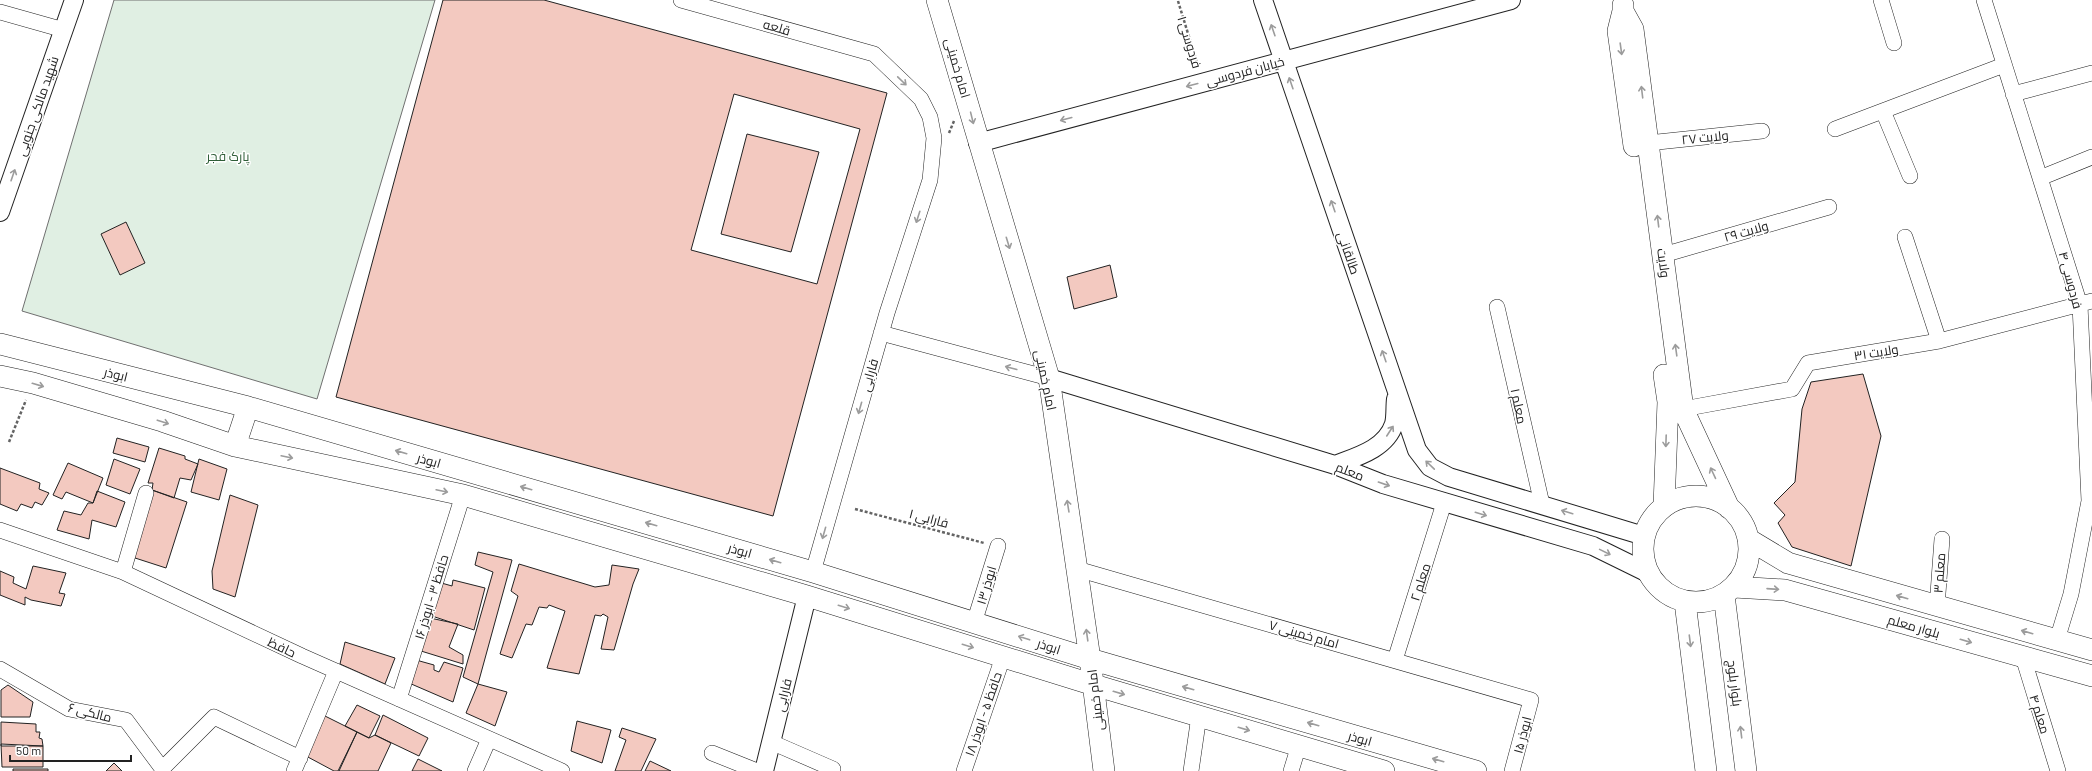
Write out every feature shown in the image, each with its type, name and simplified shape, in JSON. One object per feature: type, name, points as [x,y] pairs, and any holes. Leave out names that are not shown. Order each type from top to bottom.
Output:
[{"type":"main road","name":"امام خمینی","points":[[937,0],[965,92],[978,143],[1049,378],[1094,685],[1104,771]]},
{"type":"main road","name":"ولایت","points":[[1623,5],[1633,29],[1663,255],[1676,405]]},
{"type":"main road","name":"ولایت","points":[[1623,5],[1618,31],[1676,405],[1729,508]]},
{"type":"main road","name":"ابوذر","points":[[0,344],[248,407],[813,572],[1090,659],[1476,771]]},
{"type":"main road","name":"ابوذر","points":[[0,376],[33,383],[162,421],[234,446],[463,495],[807,596],[1094,685],[1384,771]]},
{"type":"main road","points":[[1664,506],[1676,405]]},
{"type":"main road","points":[[234,446],[248,407]]},
{"type":"main road","points":[[1694,496],[1713,499],[1729,508],[1741,522],[1748,539],[1748,558],[1744,572],[1729,591],[1700,603],[1685,602],[1672,598],[1659,588],[1648,573],[1643,557],[1644,536],[1653,518],[1664,506],[1677,499],[1694,496]]},
{"type":"main road","name":"بلوار معلم","points":[[1748,539],[1788,563],[1937,607],[2092,650]]},
{"type":"main road","name":"بلوار معلم","points":[[1729,591],[1785,590],[2092,676]]},
{"type":"main road","name":"بلوار بلوچ","points":[[1729,591],[1746,771]]},
{"type":"main road","points":[[1685,602],[1706,771]]},
{"type":"street","name":"شهید مالکی جنوبی","points":[[0,212],[74,0]]},
{"type":"street","name":"قلعه","points":[[681,0],[874,54]]},
{"type":"street","name":"طالقانی","points":[[1263,0],[1396,393],[1417,450],[1430,467],[1464,482],[1542,504]]},
{"type":"street","name":"خیابان فردوسی","points":[[978,143],[1511,0]]},
{"type":"street","points":[[1881,0],[1894,43]]},
{"type":"street","name":"فردوسی ۴","points":[[1984,0],[2040,178],[2086,303],[2090,501],[2071,594],[2057,640]]},
{"type":"street","points":[[0,12],[64,30]]},
{"type":"street","name":"فارابی","points":[[813,572],[881,334],[930,180],[934,138],[930,117],[921,99],[874,54]]},
{"type":"street","points":[[1835,130],[2004,65]]},
{"type":"street","points":[[2013,94],[2092,73]]},
{"type":"street","points":[[1883,111],[1910,176]]},
{"type":"street","name":"ولایت ۲۷","points":[[1648,143],[1762,130]]},
{"type":"street","points":[[2040,178],[2092,157]]},
{"type":"street","name":"ولایت ۲۹","points":[[1663,255],[1829,207]]},
{"type":"street","points":[[1905,237],[1939,341]]},
{"type":"street","name":"ولایت ۳۱","points":[[1676,405],[1792,389],[1808,363],[1939,341],[2086,303]]},
{"type":"street","name":"معلم ۱","points":[[1497,307],[1542,504]]},
{"type":"street","points":[[881,334],[1049,378]]},
{"type":"street","name":"معلم","points":[[1049,378],[1335,466],[1383,484],[1444,503],[1593,546],[1648,573]]},
{"type":"street","points":[[1335,466],[1370,451],[1385,438],[1394,424],[1396,393]]},
{"type":"street","points":[[123,572],[146,493]]},
{"type":"street","name":"حافظ ۳ - ابوذر ۱۶","points":[[399,699],[463,495]]},
{"type":"street","name":"معلم ۲","points":[[1395,660],[1444,503]]},
{"type":"street","points":[[1542,504],[1644,536]]},
{"type":"street","name":"حافظ","points":[[0,530],[123,572],[336,671],[562,771]]},
{"type":"street","name":"معلم ۳","points":[[1937,607],[1942,539]]},
{"type":"street","name":"ابوذر ۱۳","points":[[974,623],[998,546]]},
{"type":"street","name":"امام خمینی ۷","points":[[1077,569],[1531,700]]},
{"type":"street","name":"فارابی","points":[[764,771],[807,596]]},
{"type":"street","name":"حافظ ۵ - ابوذر ۱۸","points":[[964,771],[1003,657]]},
{"type":"street","name":"معلم ۴","points":[[2023,657],[2058,771]]},
{"type":"street","name":"مالکی ۶","points":[[0,669],[69,709],[126,720],[163,770]]},
{"type":"street","points":[[163,770],[214,717],[297,764],[336,671]]},
{"type":"street","name":"ابوذر ۱۵","points":[[1512,771],[1531,700]]},
{"type":"street","points":[[1191,771],[1199,716]]},
{"type":"street","points":[[475,771],[489,739]]},
{"type":"street","points":[[771,742],[833,769]]},
{"type":"street","points":[[1291,771],[1299,745]]},
{"type":"street","points":[[712,753],[757,771]]},
{"type":"path","name":"فردوسی ۱","points":[[1178,1],[1203,82]]},
{"type":"path","points":[[8,442],[33,383]]},
{"type":"path","name":"فارابی ۱","points":[[855,509],[998,546]]},
{"type":"green space","name":"پارک فجر","points":[[114,0],[435,0],[317,399],[22,311]]},
{"type":"building","points":[[443,0],[544,0],[887,93],[773,516],[336,397]]},
{"type":"building","points":[[734,94],[860,129],[817,284],[691,250]],"holes":[[[747,134],[819,152],[791,252],[721,234]]]},
{"type":"building","points":[[126,222],[145,263],[120,275],[101,234]]},
{"type":"building","points":[[1110,265],[1117,297],[1074,309],[1067,277]]},
{"type":"building","points":[[1863,374],[1881,436],[1851,566],[1792,547],[1778,523],[1785,515],[1774,503],[1795,482],[1802,409],[1811,382]]},
{"type":"building","points":[[117,438],[149,447],[145,462],[113,453]]},
{"type":"building","points":[[159,448],[185,456],[185,459],[198,464],[191,480],[180,478],[174,498],[152,490],[153,483],[148,483]]},
{"type":"building","points":[[114,459],[140,469],[130,494],[106,485]]},
{"type":"building","points":[[199,459],[227,469],[219,500],[191,492]]},
{"type":"building","points":[[68,463],[103,478],[93,503],[66,492],[62,499],[53,495]]},
{"type":"building","points":[[0,468],[40,483],[39,489],[49,493],[42,505],[35,502],[32,508],[21,504],[17,511],[0,504]]},
{"type":"building","points":[[152,490],[187,502],[166,568],[132,557]]},
{"type":"building","points":[[97,491],[125,502],[116,527],[92,520],[89,539],[57,530],[64,511],[81,515],[88,503],[93,503]]},
{"type":"building","points":[[230,495],[258,505],[235,597],[213,589],[212,571]]},
{"type":"building","points":[[478,552],[512,560],[478,684],[463,677],[493,572],[475,565]]},
{"type":"building","points":[[519,564],[595,587],[609,585],[612,565],[639,569],[633,584],[614,650],[601,649],[608,617],[603,614],[601,616],[595,615],[579,674],[547,668],[565,611],[549,605],[547,608],[539,607],[532,625],[526,624],[512,658],[500,654],[518,596],[511,591]]},
{"type":"building","points":[[33,566],[66,573],[59,593],[65,594],[61,606],[31,600],[25,597],[25,605],[0,595],[0,571],[14,577],[13,583],[26,589]]},
{"type":"building","points":[[453,580],[485,588],[474,630],[429,615],[438,582],[452,586]]},
{"type":"building","points":[[430,618],[458,624],[449,647],[463,655],[463,664],[421,651]]},
{"type":"building","points":[[345,642],[395,658],[385,684],[340,664]]},
{"type":"building","points":[[416,660],[434,665],[434,670],[439,672],[444,662],[463,668],[453,702],[409,683]]},
{"type":"building","points":[[478,684],[507,692],[495,726],[466,713]]},
{"type":"building","points":[[8,685],[33,702],[30,717],[1,717],[1,690]]},
{"type":"building","points":[[357,705],[380,716],[369,738],[345,726]]},
{"type":"building","points":[[321,714],[357,732],[338,771],[334,771],[306,756]]},
{"type":"building","points":[[383,715],[428,738],[419,756],[375,735]]},
{"type":"building","points":[[577,721],[611,730],[602,763],[571,751]]},
{"type":"building","points":[[1,722],[36,724],[36,732],[40,732],[39,738],[42,739],[43,746],[1,746]]},
{"type":"building","points":[[622,728],[656,739],[641,771],[615,771],[626,740],[619,737]]},
{"type":"building","points":[[357,732],[369,738],[375,735],[391,743],[378,771],[339,771]]},
{"type":"building","points":[[1,744],[43,746],[43,767],[2,767]]},
{"type":"building","points":[[418,759],[442,771],[412,771]]},
{"type":"building","points":[[650,761],[671,771],[645,771]]},
{"type":"building","points":[[114,763],[122,771],[106,771]]},
{"type":"building","points":[[13,769],[48,769],[48,771],[13,771]]}]
